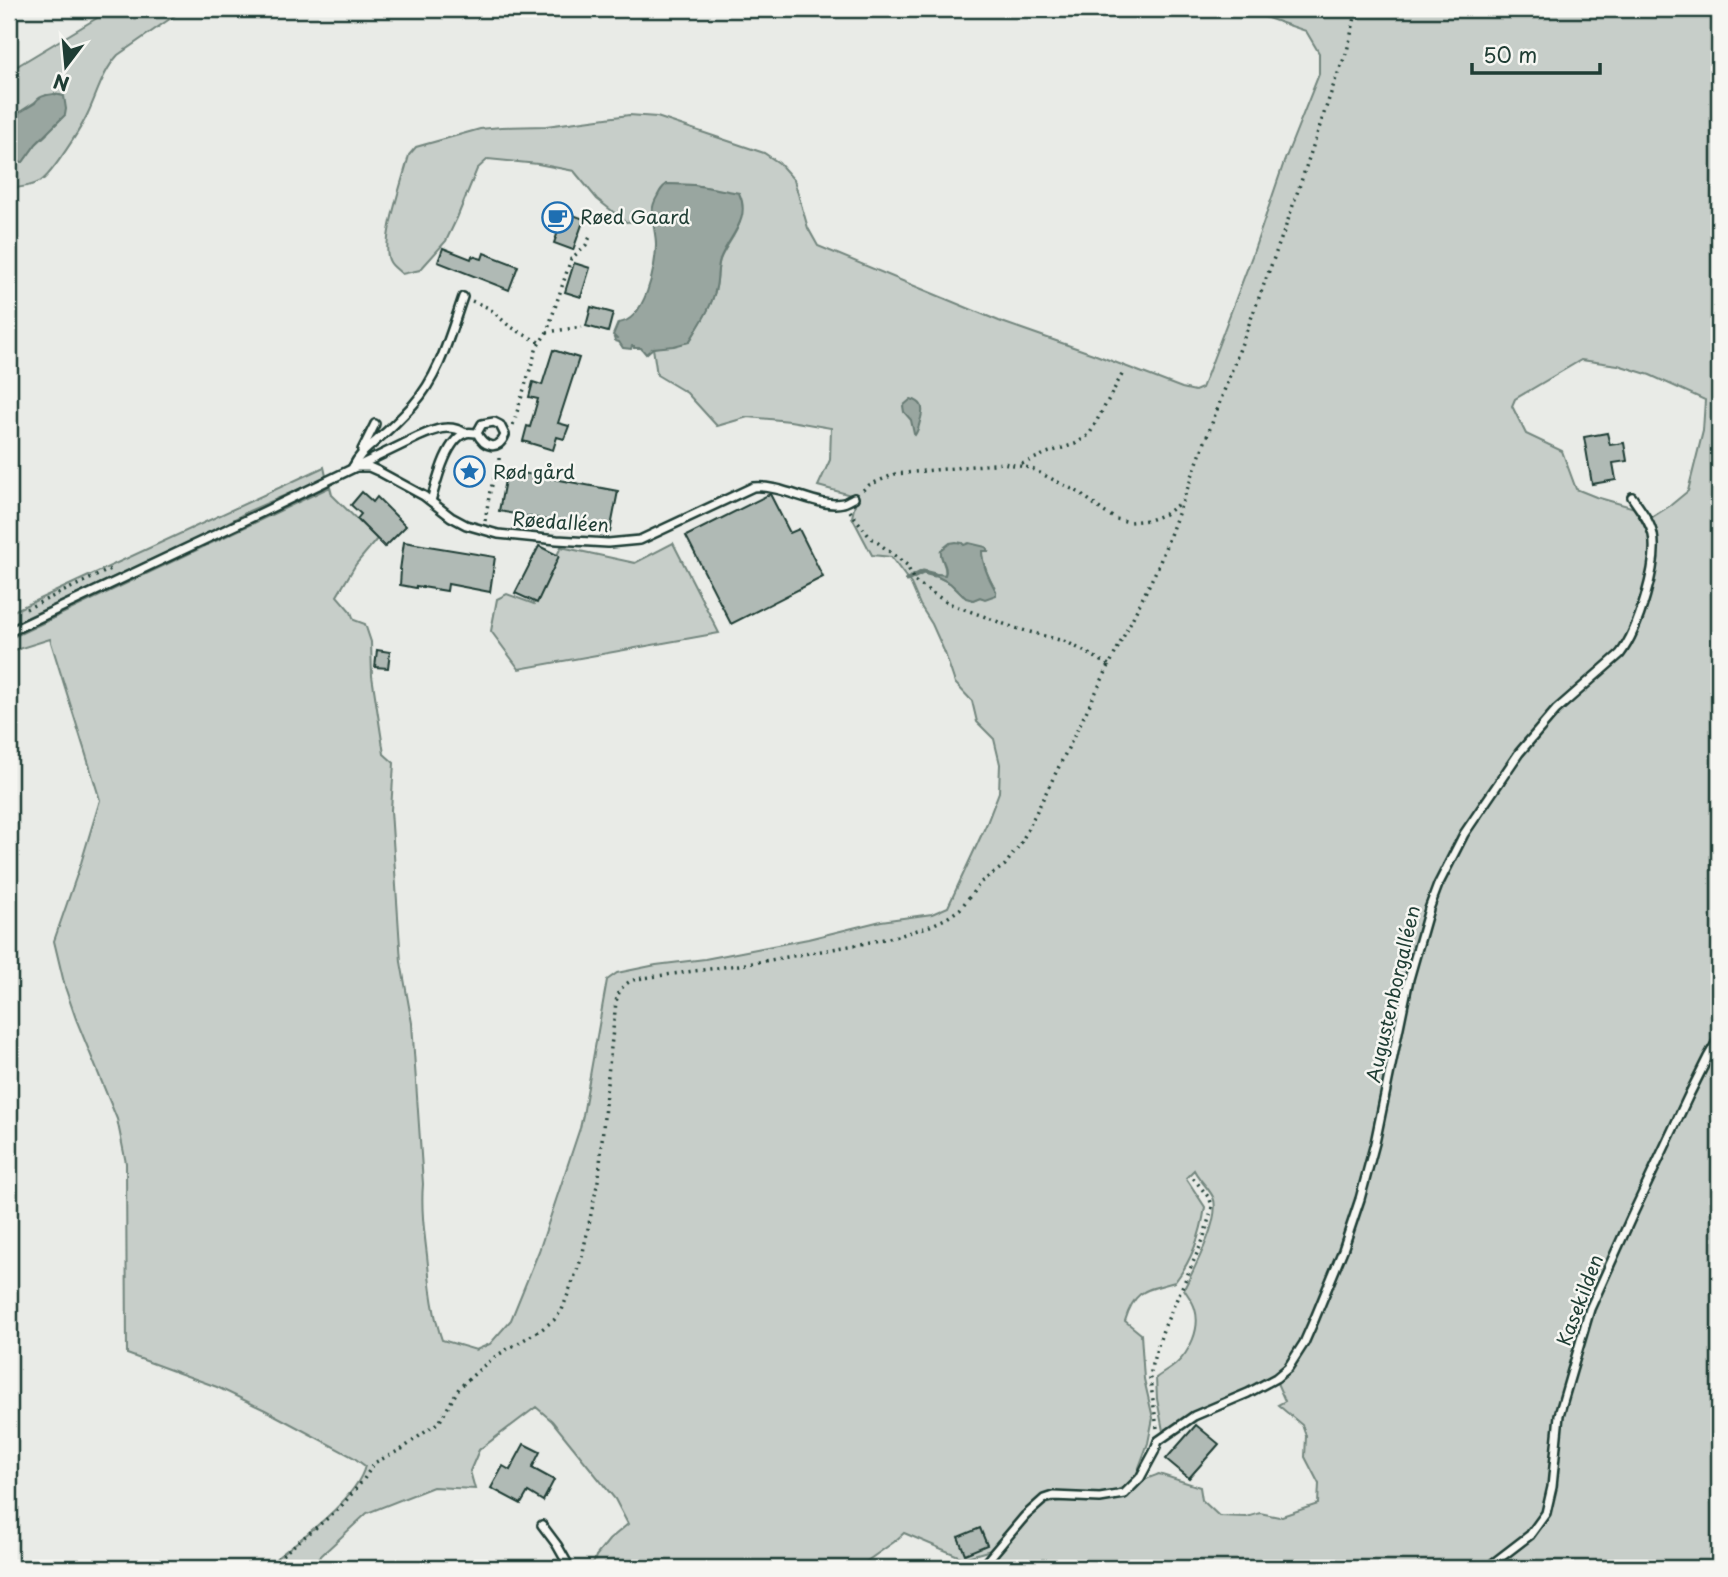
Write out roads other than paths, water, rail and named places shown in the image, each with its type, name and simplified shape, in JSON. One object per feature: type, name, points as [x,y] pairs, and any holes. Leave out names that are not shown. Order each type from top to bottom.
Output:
[{"type":"lane","points":[[360,453],[380,438],[429,385],[463,297]]},
{"type":"lane","points":[[494,422],[500,425],[505,435],[495,446],[489,446],[477,433],[482,424],[494,422]]},
{"type":"lane","points":[[353,467],[374,424]]},
{"type":"lane","points":[[9,632],[431,431],[447,427],[465,433],[477,433]]},
{"type":"lane","points":[[430,501],[448,453],[455,441],[465,433]]},
{"type":"lane","name":"Røedalléen","points":[[353,467],[369,467],[378,471],[424,496],[466,525],[498,534],[608,543],[640,540],[753,487],[769,486],[833,504],[854,498]]},
{"type":"lane","name":"Augustenborgalléen","points":[[981,1568],[1025,1516],[1044,1499],[1053,1496],[1100,1498],[1124,1494],[1140,1478],[1158,1441],[1202,1412],[1248,1393],[1282,1374],[1304,1343],[1343,1250],[1360,1199],[1375,1143],[1409,979],[1437,885],[1464,834],[1519,753],[1556,710],[1620,654],[1640,616],[1649,581],[1654,537],[1648,521],[1632,497]]},
{"type":"lane","name":"Kasekilden","points":[[1487,1568],[1530,1535],[1546,1513],[1552,1487],[1559,1415],[1590,1309],[1689,1095],[1719,1038]]},
{"type":"lane","points":[[541,1525],[570,1568]]},
{"type":"waterway","points":[[907,580],[923,572],[935,575]]},
{"type":"place","name":"Røed Gaard","points":[[557,217]]},
{"type":"place","name":"Rød gård","points":[[470,472]]}]
